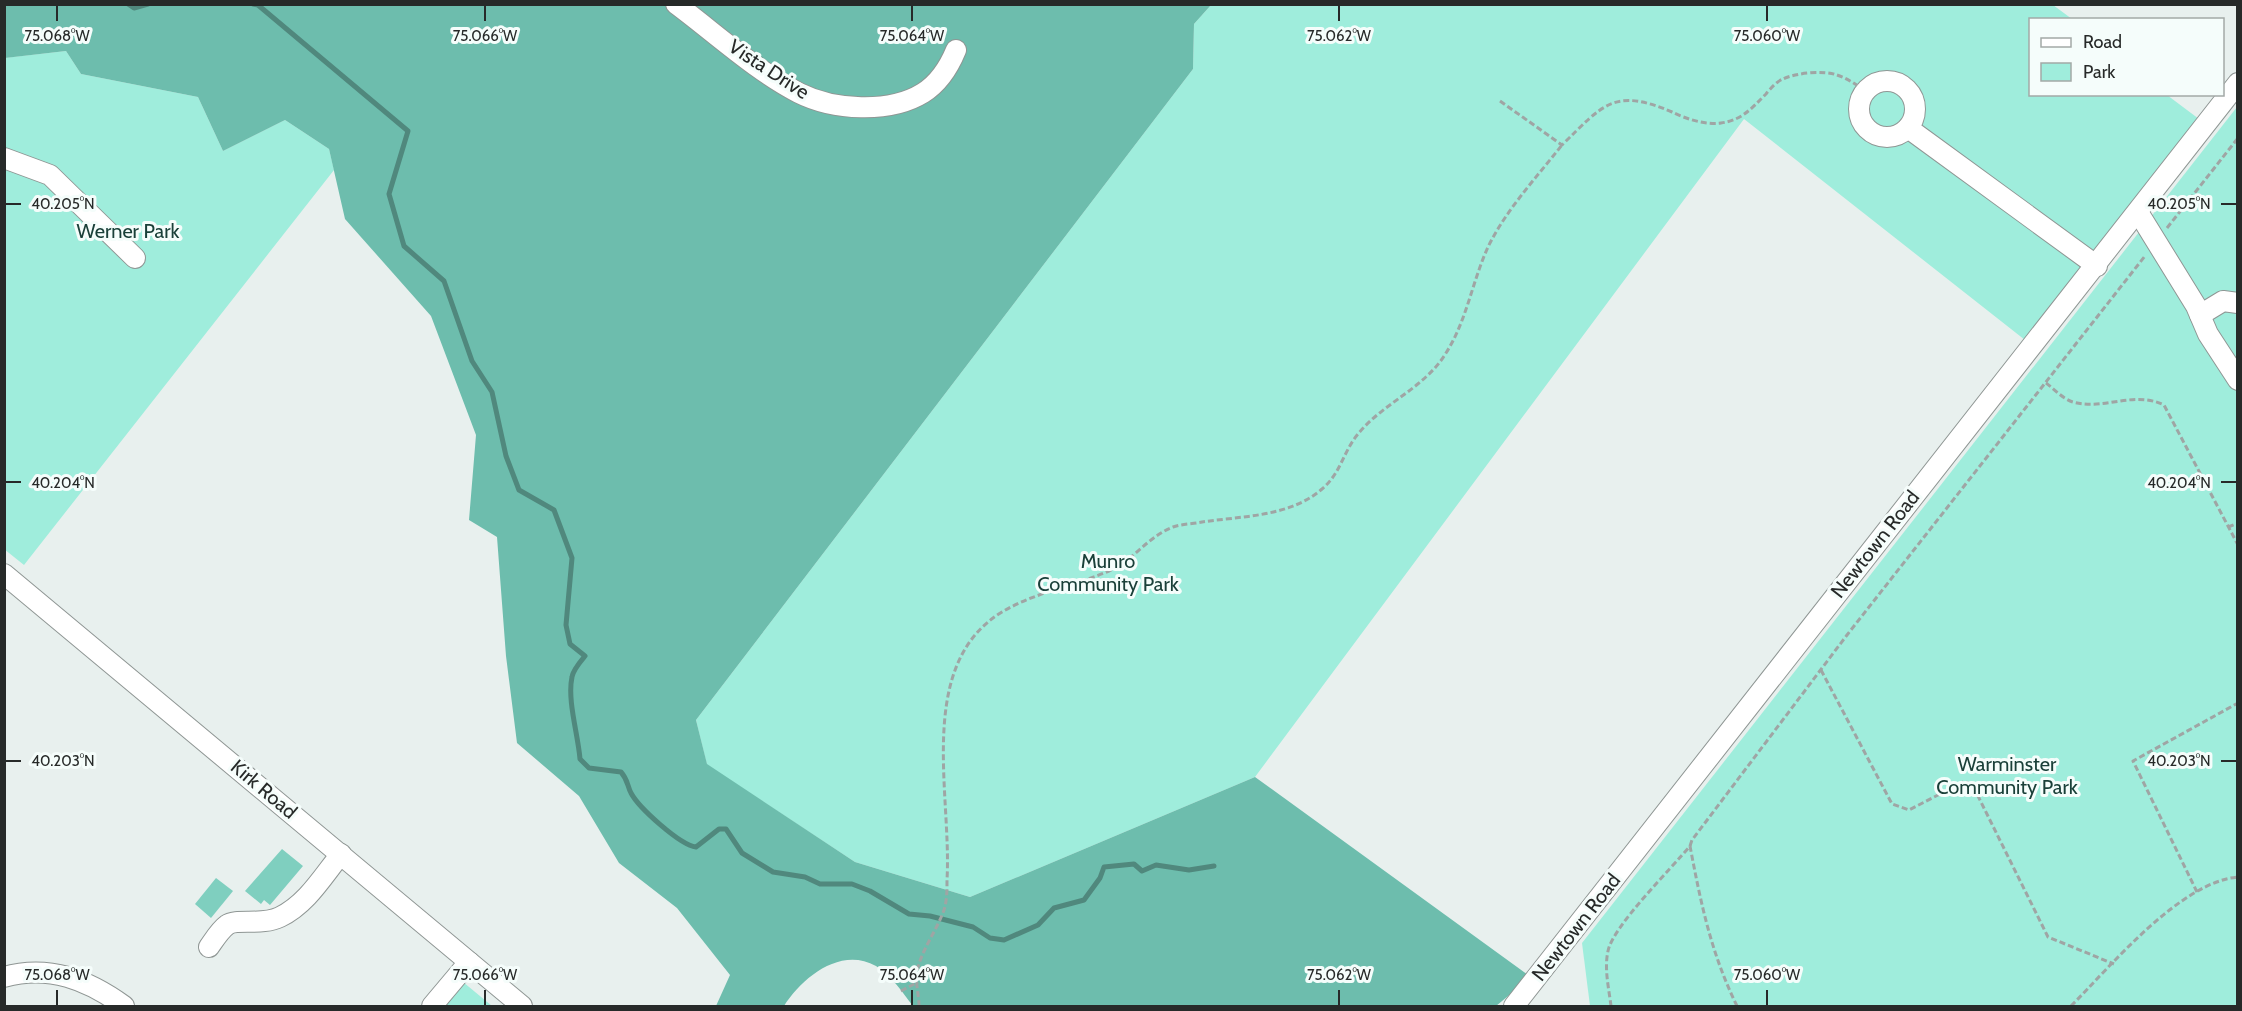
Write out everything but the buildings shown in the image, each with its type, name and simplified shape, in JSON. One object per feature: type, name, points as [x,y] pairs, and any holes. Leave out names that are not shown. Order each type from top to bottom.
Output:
[{"type":"street","name":"Vista Drive","points":[[676,4],[784,84],[817,100],[838,105],[890,104],[915,96],[938,80],[956,50]]},
{"type":"street","points":[[1890,80],[1907,88],[1916,105],[1916,114],[1908,128],[1898,136],[1888,137],[1870,131],[1864,125],[1859,107],[1865,90],[1881,81],[1890,80]]},
{"type":"street","name":"Newtown Road","points":[[1514,1006],[1880,538],[2097,266],[2238,83]]},
{"type":"street","points":[[1908,128],[2097,266]]},
{"type":"street","points":[[4,158],[50,175],[135,258]]},
{"type":"street","points":[[2138,212],[2200,315],[2208,334],[2238,380]]},
{"type":"street","points":[[2200,315],[2223,301],[2238,303]]},
{"type":"street","name":"Kirk Road","points":[[4,574],[522,1006]]},
{"type":"street","points":[[209,947],[227,924],[240,921],[251,924],[268,922],[299,906],[340,854]]},
{"type":"street","points":[[432,1006],[469,962]]},
{"type":"street","points":[[4,977],[19,973],[53,972],[74,978],[109,995],[124,1006]]},
{"type":"path","points":[[919,1006],[917,972],[934,927],[944,910],[948,864],[944,726],[947,692],[957,660],[976,632],[1001,613],[1032,597],[1117,568],[1142,544],[1173,527],[1281,511],[1303,503],[1324,488],[1341,468],[1357,434],[1435,370],[1460,328],[1477,274],[1501,224],[1562,145],[1608,104],[1620,99],[1635,99],[1687,119],[1718,123],[1737,120],[1782,79],[1811,74],[1836,74],[1865,90]]},
{"type":"path","points":[[1500,101],[1562,145]]},
{"type":"path","points":[[1611,1006],[1606,974],[1608,951],[1616,933],[1690,846],[1821,670],[2238,138]]},
{"type":"path","points":[[2046,383],[2070,401],[2091,405],[2121,399],[2150,399],[2164,405],[2238,545]]},
{"type":"path","points":[[2229,527],[2238,523]]},
{"type":"path","points":[[1821,670],[1892,804],[1910,810],[1965,781],[1974,788],[2048,937],[2114,963]]},
{"type":"path","points":[[2197,892],[2133,761],[2238,703]]},
{"type":"path","points":[[1690,846],[1706,928],[1719,970],[1737,1006]]},
{"type":"path","points":[[2071,1006],[2142,933],[2197,892],[2225,879],[2238,878]]},
{"type":"path","points":[[901,991],[918,982]]},
{"type":"green space","points":[[4,5],[1211,5],[1194,24],[1193,69],[696,720],[707,764],[855,862],[970,897],[1255,777],[1531,977],[1496,1006],[913,1006],[882,970],[862,961],[849,960],[836,962],[823,968],[801,985],[784,1006],[716,1006],[730,975],[677,908],[619,863],[579,796],[517,743],[506,656],[497,537],[469,520],[476,435],[431,316],[345,219],[329,149],[285,120],[223,151],[198,97],[81,74],[66,51],[5,58]]},
{"type":"green space","name":"Munro Community Park","points":[[1211,5],[2053,5],[2071,18],[2029,18],[2029,96],[2168,96],[2199,119],[2025,340],[1744,119],[1255,777],[970,897],[855,862],[707,765],[696,720],[1193,69],[1194,24]]},
{"type":"green space","name":"Werner Park","points":[[66,51],[81,74],[198,97],[223,151],[285,120],[329,149],[334,170],[24,565],[4,549],[4,58]]},
{"type":"green space","name":"Warminster Community Park","points":[[2237,107],[2237,1006],[1590,1006],[1582,943]]},
{"type":"green space","points":[[463,982],[492,1006],[442,1006]]},
{"type":"waterway","points":[[128,4],[134,8],[148,4]]},
{"type":"waterway","points":[[253,4],[258,5],[408,131],[389,194],[404,246],[444,281],[472,361],[492,392],[506,456],[519,490],[554,510],[572,558],[566,625],[570,644],[585,656],[573,674],[571,696],[580,759],[589,768],[621,772],[635,800],[660,825],[689,845],[696,847],[719,829],[726,829],[742,853],[773,872],[805,877],[820,884],[852,884],[870,891],[909,914],[930,916],[973,927],[990,938],[1004,940],[1038,925],[1054,908],[1084,900],[1100,878],[1104,867],[1134,864],[1142,871],[1156,865],[1189,870],[1214,866]]}]
